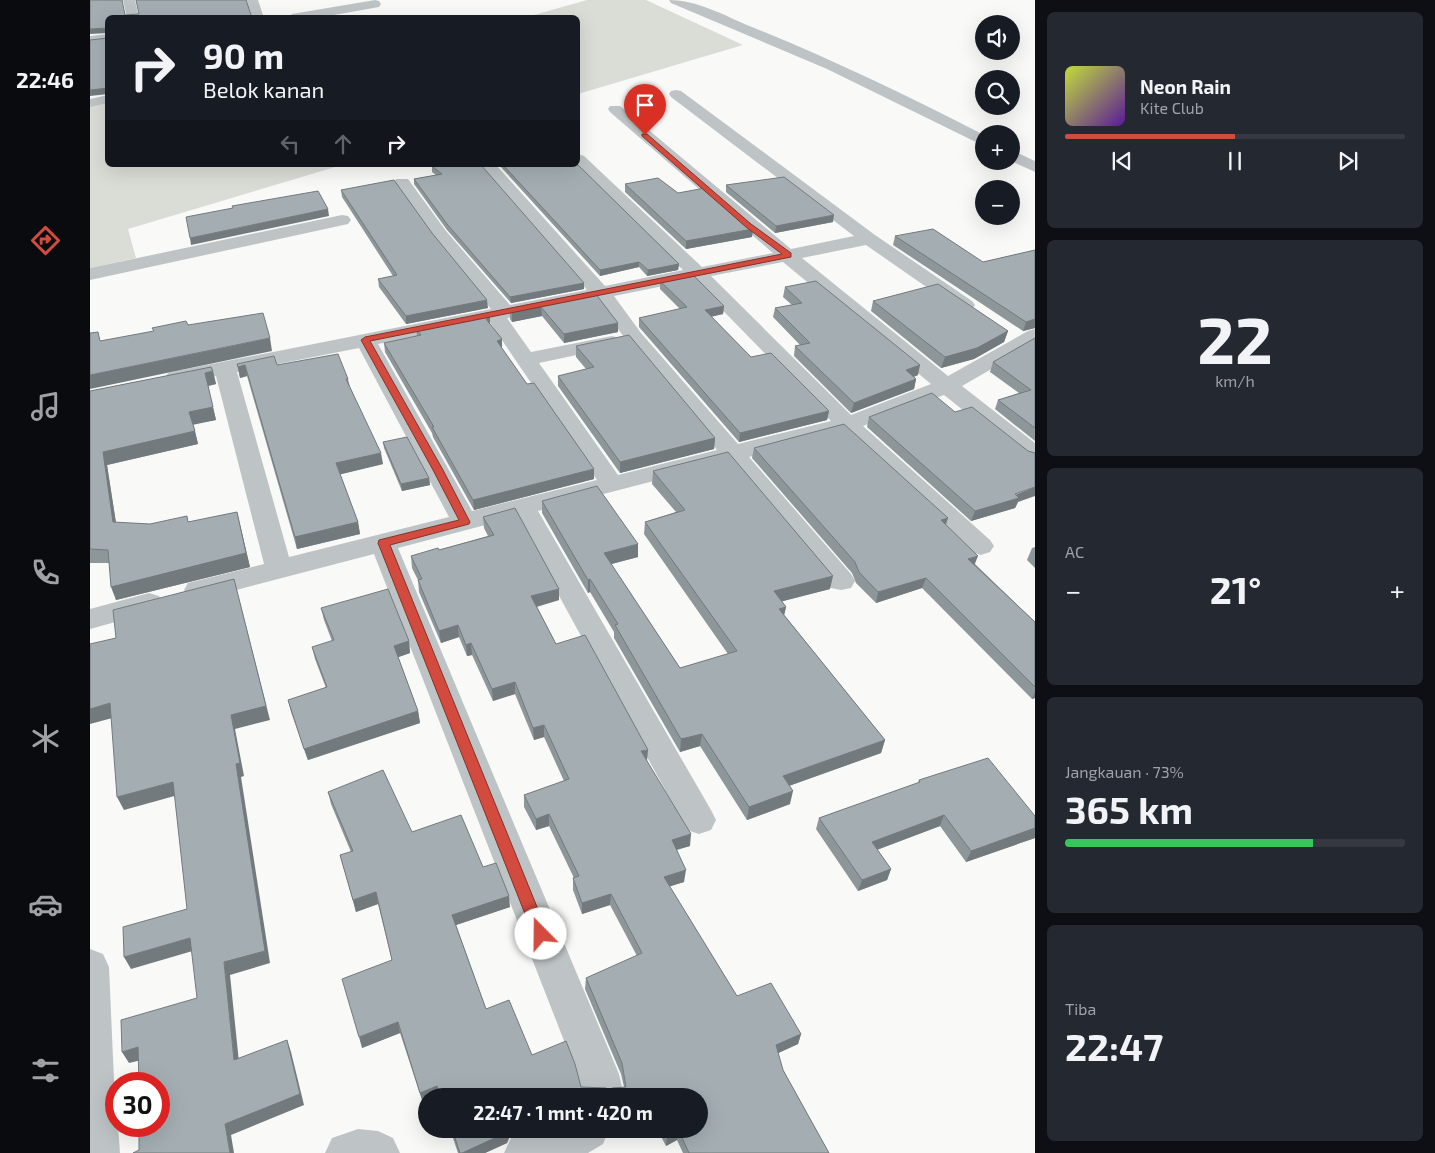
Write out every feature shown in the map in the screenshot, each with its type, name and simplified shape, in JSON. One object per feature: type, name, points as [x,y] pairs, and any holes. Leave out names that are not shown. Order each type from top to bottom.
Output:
[{"type":"street","points":[[129,0],[132,15]]},
{"type":"street","points":[[252,0],[257,15]]},
{"type":"street","points":[[675,0],[754,31],[837,67],[975,136]]},
{"type":"street","points":[[310,15],[375,4]]},
{"type":"street","points":[[90,40],[105,38]]},
{"type":"street","points":[[676,94],[869,239],[980,315]]},
{"type":"street","points":[[90,103],[105,100]]},
{"type":"street","points":[[615,109],[748,225],[788,255],[946,386],[1035,455]]},
{"type":"street","points":[[1020,160],[1035,167]]},
{"type":"street","points":[[580,161],[698,274],[847,424],[924,492],[981,546]]},
{"type":"street","points":[[489,167],[601,293],[634,337],[841,581]]},
{"type":"street","points":[[402,183],[500,313],[525,360],[613,485]]},
{"type":"street","points":[[90,274],[342,220]]},
{"type":"street","points":[[158,382],[869,239]]},
{"type":"street","points":[[90,618],[847,424],[946,386],[1021,336]]},
{"type":"street","points":[[525,360],[634,337]]},
{"type":"street","points":[[365,340],[465,522]]},
{"type":"street","points":[[226,368],[279,569]]},
{"type":"street","points":[[523,507],[699,820]]},
{"type":"street","points":[[383,543],[598,1074],[601,1088]]},
{"type":"street","points":[[90,968],[98,1153]]},
{"type":"street","points":[[526,1153],[572,1138]]},
{"type":"street","points":[[347,1153],[358,1151],[378,1153]]},
{"type":"shaded area","points":[[587,0],[646,0],[743,45],[580,93],[580,15],[534,15]]},
{"type":"shaded area","points":[[105,102],[105,167],[335,167],[128,229],[136,258],[90,268],[90,105]]},
{"type":"building","points":[[90,0],[122,0],[125,15],[105,15],[105,28],[90,29]]},
{"type":"building","points":[[136,0],[246,0],[251,15],[125,15],[139,14]]},
{"type":"building","points":[[105,38],[105,88],[90,90],[90,40]]},
{"type":"building","points":[[433,167],[483,167],[584,283],[510,297],[447,224],[414,179],[442,174]]},
{"type":"building","points":[[505,167],[580,167],[679,264],[648,270],[639,262],[600,270]]},
{"type":"building","points":[[784,177],[834,215],[776,226],[726,185]]},
{"type":"building","points":[[658,178],[678,193],[705,188],[753,229],[686,241],[625,184]]},
{"type":"building","points":[[394,180],[432,233],[487,300],[406,316],[378,279],[397,275],[341,190]]},
{"type":"building","points":[[318,191],[328,209],[190,238],[186,217],[233,208],[232,206]]},
{"type":"building","points":[[933,229],[983,262],[1035,250],[1035,319],[1026,322],[895,236]]},
{"type":"building","points":[[692,274],[724,306],[705,310],[751,357],[771,353],[829,411],[740,433],[639,318],[687,307],[660,281]]},
{"type":"building","points":[[816,281],[920,365],[906,370],[916,379],[854,403],[795,346],[810,343],[775,308],[802,303],[785,287]]},
{"type":"building","points":[[938,284],[1008,331],[977,348],[945,357],[873,301]]},
{"type":"building","points":[[595,293],[618,323],[564,334],[541,307],[512,313],[510,310]]},
{"type":"building","points":[[263,313],[270,338],[90,375],[90,333],[98,332],[100,341],[154,331],[152,328],[186,321],[188,325]]},
{"type":"building","points":[[488,315],[490,318],[486,319],[502,339],[497,341],[527,384],[534,383],[594,469],[473,500],[432,427],[434,427],[384,343],[421,335],[416,329]]},
{"type":"building","points":[[629,335],[715,438],[620,462],[558,376],[594,367],[576,346]]},
{"type":"building","points":[[1035,338],[1035,428],[998,400],[1031,390],[993,362]]},
{"type":"building","points":[[338,354],[348,379],[346,379],[381,453],[336,463],[358,522],[295,537],[245,365],[238,367],[237,364],[274,356],[277,365]]},
{"type":"building","points":[[211,367],[213,371],[205,373],[213,407],[189,412],[195,431],[103,452],[113,522],[150,524],[187,516],[188,522],[237,512],[246,553],[111,587],[108,550],[90,549],[90,391]]},
{"type":"building","points":[[932,393],[955,412],[972,407],[1028,451],[1035,453],[1035,487],[1015,494],[1019,498],[975,511],[869,417]]},
{"type":"building","points":[[844,424],[948,518],[941,520],[978,556],[968,559],[1035,622],[1035,687],[926,578],[878,592],[859,572],[855,562],[754,448]]},
{"type":"building","points":[[407,437],[429,478],[401,484],[383,442]]},
{"type":"building","points":[[728,452],[833,576],[774,591],[786,607],[779,609],[885,740],[783,776],[793,791],[749,807],[702,734],[681,739],[615,625],[618,624],[590,579],[588,580],[542,501],[597,486],[638,544],[604,553],[680,668],[737,651],[645,522],[685,510],[653,471]]},
{"type":"building","points":[[515,508],[559,589],[531,596],[556,644],[585,635],[648,750],[641,751],[691,834],[672,840],[686,870],[664,877],[737,996],[771,983],[801,1034],[776,1045],[783,1070],[829,1153],[689,1153],[682,1138],[708,1138],[708,1088],[612,1088],[626,1087],[622,1063],[586,978],[642,953],[611,894],[582,903],[573,878],[579,876],[549,814],[536,819],[524,795],[569,779],[544,725],[533,728],[515,682],[492,689],[471,643],[466,645],[458,625],[439,631],[418,580],[422,579],[411,556],[494,535],[483,517]]},
{"type":"building","points":[[234,579],[266,706],[231,715],[240,763],[236,764],[265,951],[224,962],[234,1060],[287,1040],[300,1094],[225,1124],[230,1153],[133,1153],[139,1150],[139,1137],[170,1137],[170,1072],[139,1072],[138,1047],[122,1052],[121,1020],[197,998],[190,938],[124,957],[123,927],[187,909],[173,782],[117,797],[110,703],[90,709],[90,644],[116,638],[113,610]]},
{"type":"building","points":[[388,589],[409,641],[394,646],[418,711],[304,749],[288,700],[327,687],[312,647],[334,640],[321,608]]},
{"type":"building","points":[[988,758],[1035,816],[1035,828],[971,851],[944,815],[872,842],[891,869],[862,880],[819,818],[920,782],[919,780]]},
{"type":"building","points":[[383,770],[412,832],[461,815],[483,867],[496,863],[509,896],[452,915],[486,1009],[509,1000],[532,1055],[566,1041],[581,1087],[606,1088],[438,1088],[437,1086],[418,1088],[398,1022],[359,1037],[342,979],[392,960],[376,892],[353,900],[340,855],[353,851],[328,792]]},
{"type":"building","points":[[455,1138],[495,1138],[462,1153],[460,1153]]},
{"type":"route","points":[[541,934],[383,543],[465,522],[365,340],[788,255],[748,225],[645,135]]}]
